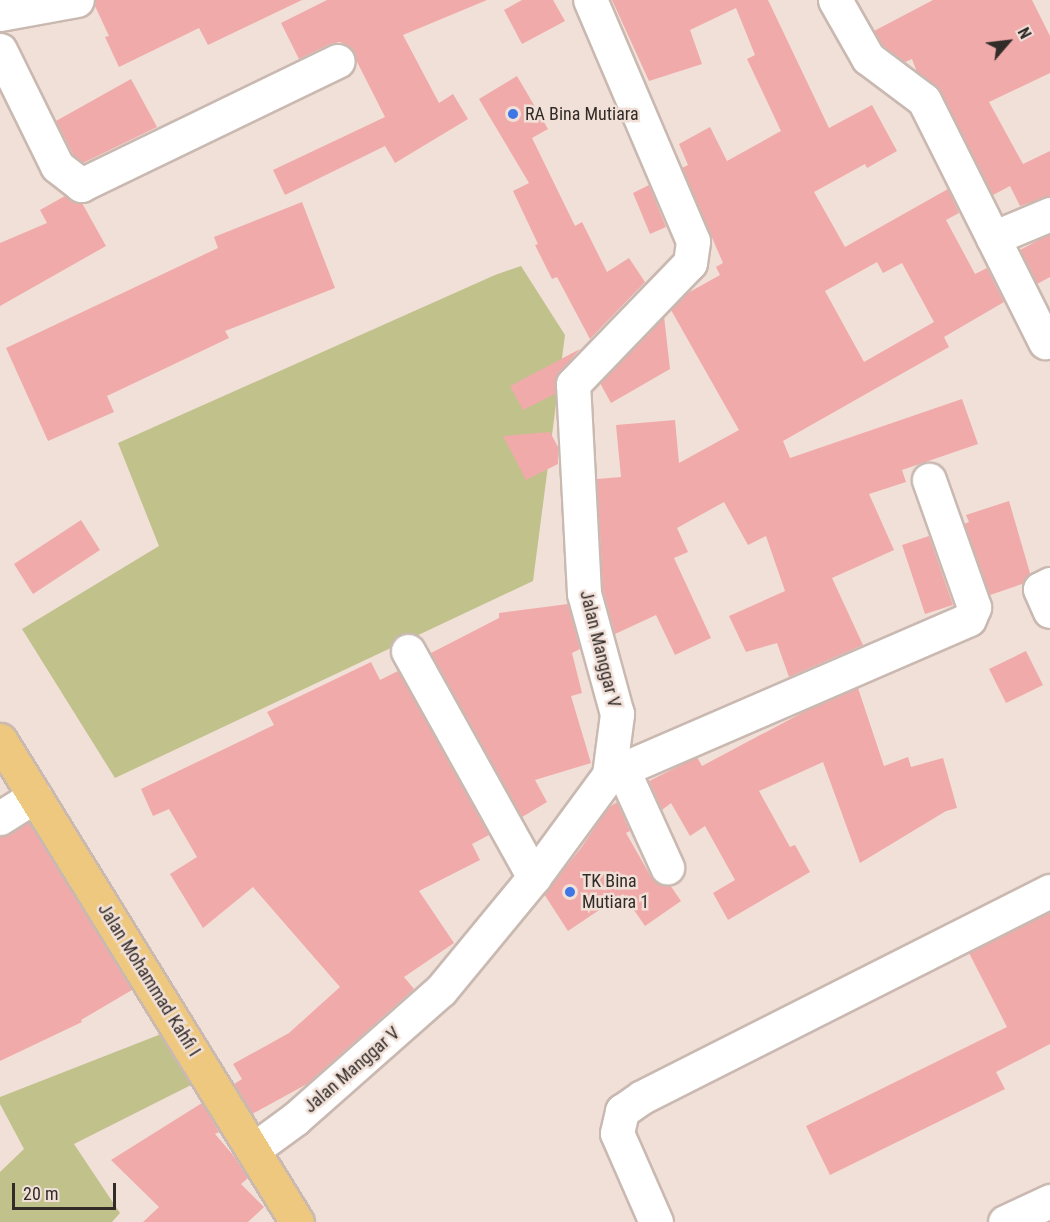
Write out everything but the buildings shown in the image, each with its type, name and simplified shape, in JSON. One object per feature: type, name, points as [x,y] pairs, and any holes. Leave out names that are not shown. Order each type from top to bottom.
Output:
[{"type":"main road","name":"Jalan Mohammad Kahfi I","points":[[0,740],[254,1149],[295,1221]]},
{"type":"street","points":[[0,15],[77,0]]},
{"type":"street","name":"Jalan Manggar V","points":[[254,1149],[304,1111],[441,990],[616,772],[617,714],[584,593],[573,384],[690,263],[693,241],[590,0]]},
{"type":"street","points":[[835,0],[868,58],[924,100],[1045,342]]},
{"type":"street","points":[[0,50],[57,166],[81,185],[338,61]]},
{"type":"street","points":[[993,238],[1050,214]]},
{"type":"street","points":[[667,867],[616,772],[969,619],[974,607],[929,480]]},
{"type":"street","points":[[1050,584],[1040,589],[1050,611]]},
{"type":"street","points":[[408,651],[534,877]]},
{"type":"street","points":[[0,818],[35,796]]},
{"type":"street","points":[[656,1222],[617,1133],[622,1111],[642,1097],[1050,891]]},
{"type":"street","points":[[1005,1222],[1050,1201]]},
{"type":"green space","points":[[521,266],[565,335],[533,581],[115,778],[22,629],[159,546],[118,443],[495,275]]},
{"type":"green space","points":[[174,1029],[201,1080],[74,1144],[120,1213],[112,1222],[0,1222],[0,1172],[24,1149],[0,1104],[0,1097]]},
{"type":"place","name":"RA Bina Mutiara","points":[[513,114]]},
{"type":"place","name":"TK Bina Mutiara 1","points":[[570,892]]}]
